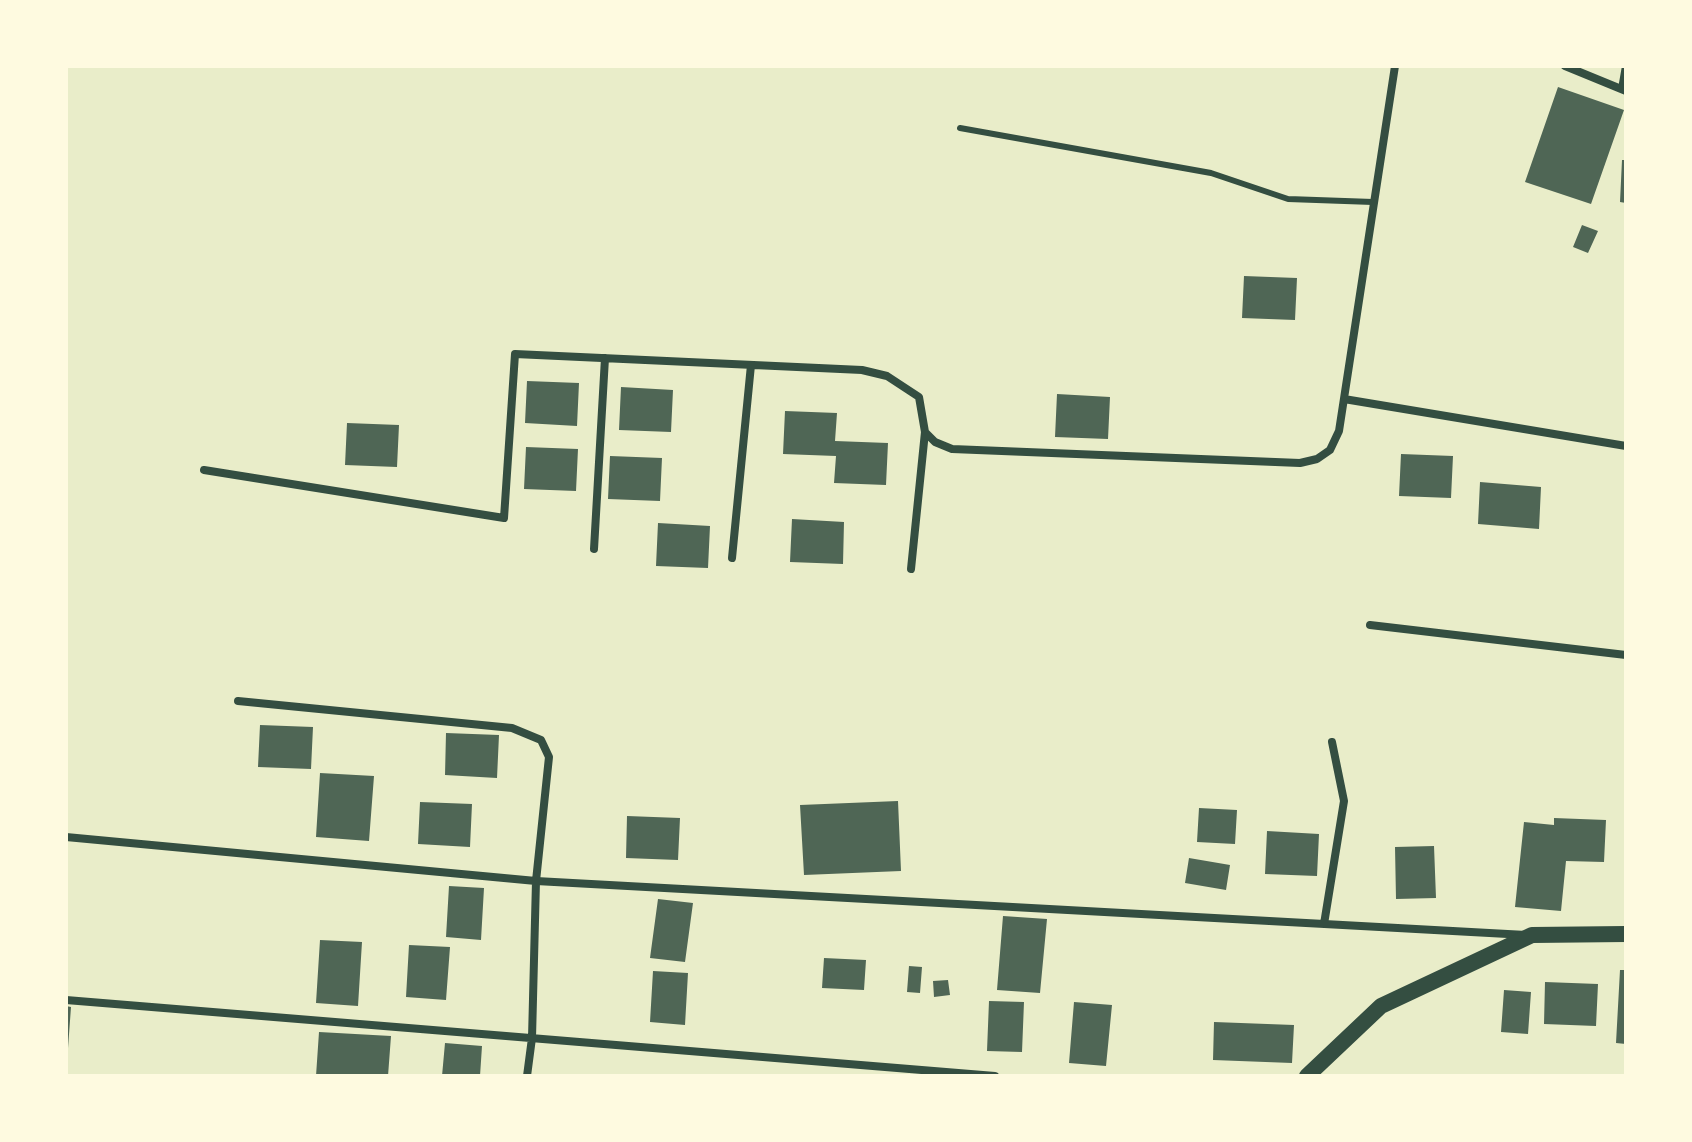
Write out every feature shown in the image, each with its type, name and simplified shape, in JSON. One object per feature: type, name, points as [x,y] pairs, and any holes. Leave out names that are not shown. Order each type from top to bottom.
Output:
[{"type":"main road","points":[[1307,1076],[1381,1006],[1532,935],[1626,934]]},
{"type":"street","points":[[925,432],[935,442],[952,449],[1300,463],[1330,450],[1339,431],[1395,66]]},
{"type":"street","points":[[1565,66],[1624,90],[1626,66]]},
{"type":"street","points":[[204,470],[504,518],[515,354],[862,370],[887,376],[919,397],[925,432],[911,569]]},
{"type":"street","points":[[594,549],[605,358]]},
{"type":"street","points":[[732,558],[751,365]]},
{"type":"street","points":[[1344,399],[1626,446]]},
{"type":"street","points":[[1370,625],[1626,655]]},
{"type":"street","points":[[238,701],[512,728],[534,734],[549,757],[536,881],[532,1038],[527,1076]]},
{"type":"street","points":[[1324,924],[1344,801],[1332,742]]},
{"type":"street","points":[[66,837],[536,881],[1532,935]]},
{"type":"street","points":[[66,1000],[995,1076]]},
{"type":"lane","points":[[960,128],[1211,173],[1288,199],[1373,202]]},
{"type":"building","points":[[1558,87],[1624,110],[1591,204],[1525,182]]},
{"type":"building","points":[[1622,160],[1626,160],[1626,203],[1620,202]]},
{"type":"building","points":[[1582,225],[1598,231],[1588,253],[1573,247]]},
{"type":"building","points":[[1244,276],[1297,278],[1295,320],[1242,318]]},
{"type":"building","points":[[527,381],[579,383],[577,426],[525,423]]},
{"type":"building","points":[[621,387],[673,390],[671,432],[619,430]]},
{"type":"building","points":[[1057,394],[1110,397],[1108,439],[1055,437]]},
{"type":"building","points":[[785,411],[837,413],[835,441],[888,443],[886,485],[834,483],[836,456],[783,454]]},
{"type":"building","points":[[347,423],[399,425],[397,467],[345,465]]},
{"type":"building","points":[[526,447],[578,449],[576,491],[524,489]]},
{"type":"building","points":[[1401,454],[1453,456],[1451,498],[1399,496]]},
{"type":"building","points":[[610,456],[662,458],[660,501],[608,499]]},
{"type":"building","points":[[1480,482],[1541,487],[1539,529],[1478,524]]},
{"type":"building","points":[[792,519],[844,522],[843,564],[790,562]]},
{"type":"building","points":[[658,523],[710,526],[708,568],[656,566]]},
{"type":"building","points":[[260,725],[313,727],[311,769],[258,767]]},
{"type":"building","points":[[446,733],[499,735],[497,778],[445,775]]},
{"type":"building","points":[[320,773],[374,776],[369,841],[316,837]]},
{"type":"building","points":[[898,801],[901,871],[804,875],[800,805]]},
{"type":"building","points":[[420,802],[472,804],[470,847],[418,844]]},
{"type":"building","points":[[1199,808],[1237,810],[1235,844],[1197,842]]},
{"type":"building","points":[[627,816],[680,818],[678,860],[626,858]]},
{"type":"building","points":[[1554,818],[1606,820],[1604,862],[1566,861],[1561,911],[1515,907],[1524,822],[1554,825]]},
{"type":"building","points":[[1267,831],[1319,834],[1317,876],[1265,874]]},
{"type":"building","points":[[1434,846],[1436,898],[1396,899],[1395,847]]},
{"type":"building","points":[[1189,858],[1230,865],[1226,890],[1185,883]]},
{"type":"building","points":[[449,886],[484,888],[481,940],[446,937]]},
{"type":"building","points":[[658,899],[693,903],[685,962],[650,958]]},
{"type":"building","points":[[1003,916],[1047,919],[1040,993],[997,990]]},
{"type":"building","points":[[320,940],[362,942],[358,1006],[316,1003]]},
{"type":"building","points":[[409,945],[450,947],[446,1000],[406,997]]},
{"type":"building","points":[[824,958],[866,960],[864,990],[822,988]]},
{"type":"building","points":[[909,966],[922,967],[920,993],[907,992]]},
{"type":"building","points":[[1620,970],[1626,970],[1626,1044],[1616,1043]]},
{"type":"building","points":[[653,971],[688,973],[685,1025],[650,1022]]},
{"type":"building","points":[[948,980],[950,995],[934,997],[933,981]]},
{"type":"building","points":[[1545,982],[1598,984],[1596,1026],[1544,1024]]},
{"type":"building","points":[[1504,990],[1531,992],[1528,1034],[1501,1032]]},
{"type":"building","points":[[989,1001],[1024,1002],[1022,1052],[987,1051]]},
{"type":"building","points":[[1074,1002],[1112,1005],[1106,1066],[1069,1063]]},
{"type":"building","points":[[66,1006],[71,1007],[68,1048],[66,1048]]},
{"type":"building","points":[[1214,1022],[1294,1025],[1292,1063],[1213,1060]]},
{"type":"building","points":[[319,1032],[391,1036],[388,1076],[316,1076]]},
{"type":"building","points":[[445,1043],[482,1046],[480,1076],[442,1076]]}]
